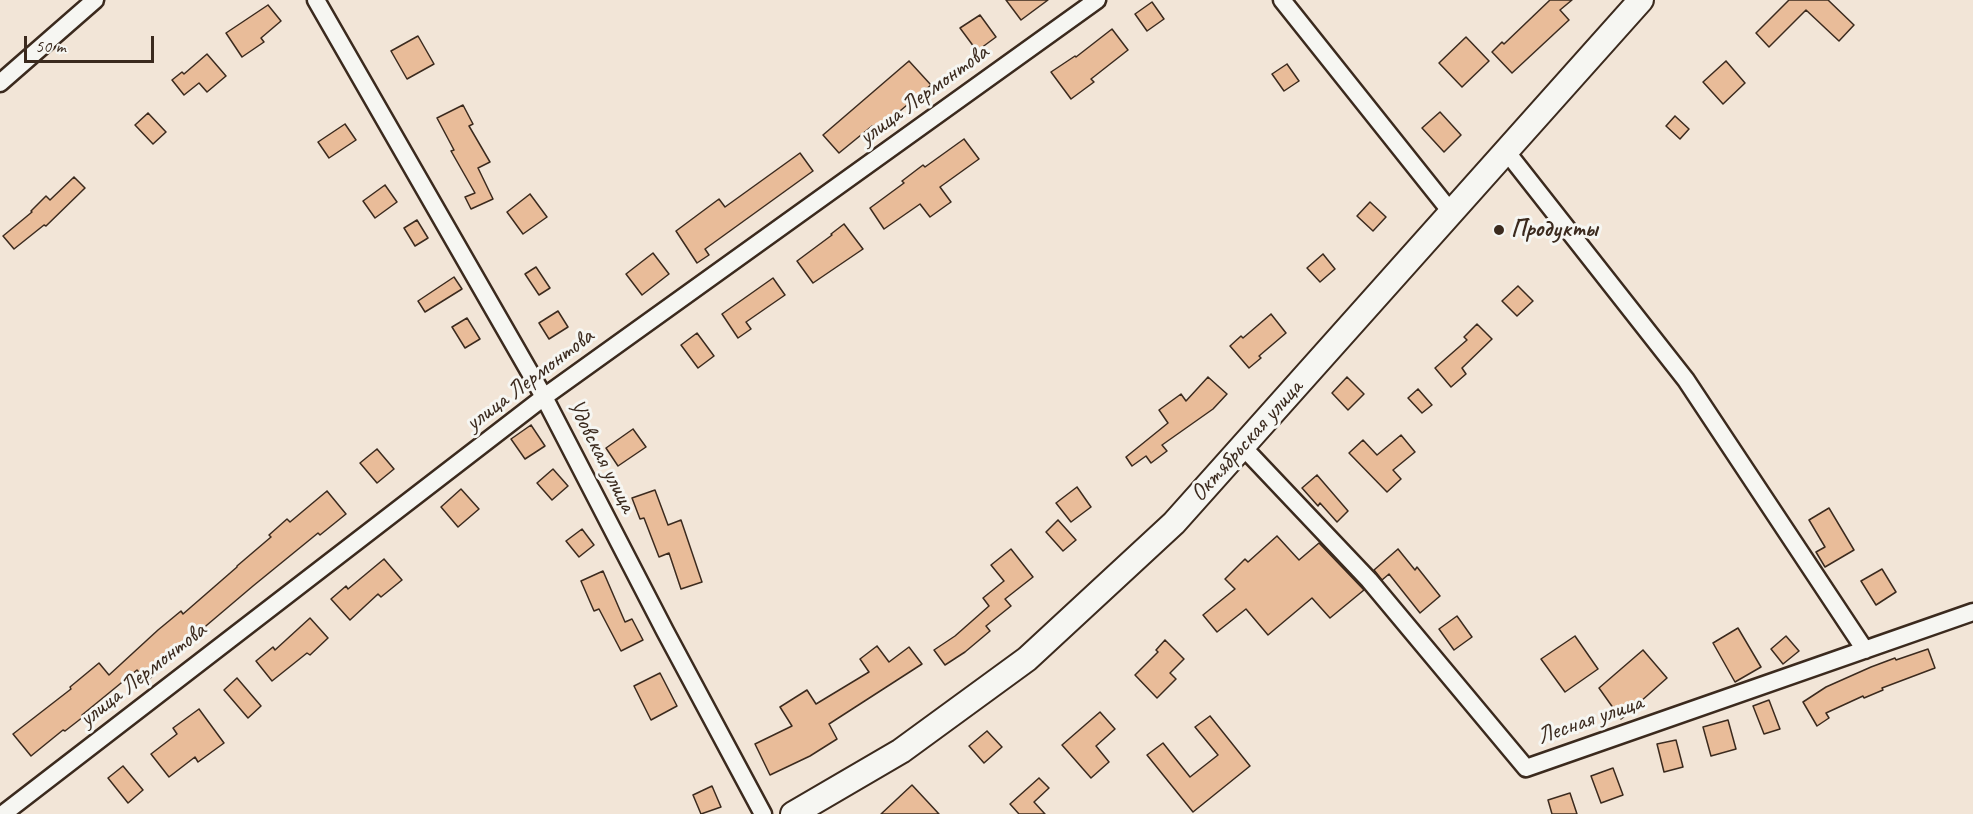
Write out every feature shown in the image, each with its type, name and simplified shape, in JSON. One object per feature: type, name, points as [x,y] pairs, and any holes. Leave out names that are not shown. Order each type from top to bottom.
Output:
[{"type":"street","points":[[0,82],[95,0]]},
{"type":"street","name":"Удовская улица","points":[[316,0],[544,397],[659,620],[763,814]]},
{"type":"street","name":"улица Лермонтова","points":[[3,814],[544,397],[1097,0]]},
{"type":"street","points":[[1282,0],[1451,212]]},
{"type":"street","name":"Октябрьская улица","points":[[793,814],[901,751],[1027,659],[1174,523],[1641,0]]},
{"type":"street","points":[[1506,151],[1686,380],[1865,650]]},
{"type":"street","name":"Лесная улица","points":[[1243,447],[1369,580],[1526,768],[1973,612]]},
{"type":"building","points":[[1006,0],[1048,0],[1021,20]]},
{"type":"building","points":[[1550,0],[1572,0],[1560,10],[1569,20],[1512,73],[1492,52],[1502,42],[1504,44]]},
{"type":"building","points":[[1789,0],[1828,0],[1854,25],[1839,41],[1806,10],[1769,47],[1756,33]]},
{"type":"building","points":[[1152,2],[1164,19],[1147,31],[1135,14]]},
{"type":"building","points":[[268,5],[281,21],[261,38],[264,42],[242,57],[226,33]]},
{"type":"building","points":[[980,15],[996,37],[977,51],[960,28]]},
{"type":"building","points":[[1112,29],[1128,50],[1091,79],[1094,82],[1071,99],[1051,72],[1076,57]]},
{"type":"building","points":[[418,36],[434,64],[407,79],[391,51]]},
{"type":"building","points":[[1466,37],[1489,61],[1462,87],[1439,63]]},
{"type":"building","points":[[207,54],[226,76],[207,92],[199,83],[184,95],[172,80],[182,72],[184,74]]},
{"type":"building","points":[[909,61],[931,85],[876,131],[872,126],[839,153],[823,135]]},
{"type":"building","points":[[1726,61],[1745,83],[1723,104],[1703,82]]},
{"type":"building","points":[[1287,64],[1299,81],[1284,91],[1272,74]]},
{"type":"building","points":[[463,105],[473,124],[469,126],[490,162],[478,168],[493,199],[471,209],[465,197],[475,193],[451,151],[454,150],[437,118]]},
{"type":"building","points":[[1440,112],[1461,135],[1444,152],[1422,128]]},
{"type":"building","points":[[148,113],[166,132],[153,144],[135,125]]},
{"type":"building","points":[[1675,116],[1689,129],[1680,139],[1666,126]]},
{"type":"building","points":[[345,124],[356,140],[329,158],[318,142]]},
{"type":"building","points":[[964,139],[979,159],[940,187],[951,202],[930,217],[920,204],[884,229],[870,208],[904,183],[902,181],[923,165],[925,167]]},
{"type":"building","points":[[800,153],[813,171],[705,249],[709,255],[697,263],[676,231],[719,199],[725,207]]},
{"type":"building","points":[[74,177],[85,188],[46,226],[44,225],[14,249],[3,236],[32,212],[46,196],[50,200]]},
{"type":"building","points":[[385,185],[397,202],[375,218],[363,201]]},
{"type":"building","points":[[530,194],[547,217],[523,234],[507,212]]},
{"type":"building","points":[[1370,202],[1386,217],[1373,231],[1357,216]]},
{"type":"building","points":[[417,220],[428,238],[415,246],[404,228]]},
{"type":"building","points":[[844,224],[863,249],[813,283],[797,261]]},
{"type":"building","points":[[653,253],[669,274],[642,295],[626,274]]},
{"type":"building","points":[[1323,254],[1335,269],[1320,282],[1307,268]]},
{"type":"building","points":[[536,267],[550,288],[539,295],[525,274]]},
{"type":"building","points":[[454,277],[462,289],[425,312],[418,301]]},
{"type":"building","points":[[773,278],[785,295],[746,322],[751,329],[738,338],[722,314]]},
{"type":"building","points":[[1518,286],[1533,301],[1517,316],[1502,301]]},
{"type":"building","points":[[558,311],[568,327],[549,339],[539,323]]},
{"type":"building","points":[[1271,314],[1286,333],[1259,356],[1261,358],[1249,368],[1230,346]]},
{"type":"building","points":[[467,318],[480,339],[465,348],[452,327]]},
{"type":"building","points":[[1477,324],[1492,339],[1462,368],[1466,374],[1451,387],[1435,368],[1467,340],[1464,337]]},
{"type":"building","points":[[697,333],[714,356],[698,368],[681,345]]},
{"type":"building","points":[[1208,377],[1227,394],[1213,409],[1162,445],[1167,451],[1151,463],[1146,456],[1132,466],[1126,457],[1168,423],[1159,410],[1181,394],[1186,401]]},
{"type":"building","points":[[1347,377],[1364,394],[1348,410],[1332,393]]},
{"type":"building","points":[[1418,389],[1432,405],[1422,413],[1408,398]]},
{"type":"building","points":[[531,425],[545,446],[525,459],[511,439]]},
{"type":"building","points":[[633,429],[646,447],[618,466],[606,448]]},
{"type":"building","points":[[1401,435],[1415,452],[1393,470],[1401,479],[1387,492],[1349,453],[1363,440],[1377,455]]},
{"type":"building","points":[[377,449],[394,469],[377,483],[360,463]]},
{"type":"building","points":[[553,469],[568,486],[552,500],[537,483]]},
{"type":"building","points":[[1317,475],[1348,511],[1337,522],[1302,488]]},
{"type":"building","points":[[1077,487],[1091,507],[1071,522],[1056,503]]},
{"type":"building","points":[[461,489],[479,509],[458,527],[441,507]]},
{"type":"building","points":[[655,490],[668,525],[681,520],[702,582],[681,589],[669,553],[659,557],[644,518],[640,519],[632,498]]},
{"type":"building","points":[[327,491],[346,514],[320,535],[318,533],[253,586],[161,664],[163,667],[147,681],[137,670],[82,715],[83,717],[31,756],[13,734],[71,689],[70,687],[99,663],[109,675],[158,630],[181,611],[183,614],[237,567],[271,537],[269,535],[287,519],[290,522]]},
{"type":"building","points":[[1829,508],[1854,550],[1825,567],[1816,552],[1825,547],[1809,520]]},
{"type":"building","points":[[1058,520],[1076,540],[1063,551],[1046,532]]},
{"type":"building","points":[[582,529],[594,545],[579,557],[566,541]]},
{"type":"building","points":[[1277,536],[1299,560],[1319,543],[1364,590],[1330,618],[1312,598],[1268,635],[1246,609],[1217,632],[1203,615],[1235,589],[1225,579],[1245,559],[1248,562]]},
{"type":"building","points":[[1011,549],[1033,577],[1005,599],[1011,606],[986,626],[990,631],[945,665],[934,650],[955,636],[989,606],[983,598],[1004,581],[991,565]]},
{"type":"building","points":[[1398,549],[1415,570],[1417,567],[1440,596],[1420,613],[1389,574],[1382,580],[1374,570]]},
{"type":"building","points":[[384,559],[402,580],[381,597],[378,594],[350,620],[331,599],[346,586],[348,589]]},
{"type":"building","points":[[1882,569],[1896,592],[1876,605],[1861,581]]},
{"type":"building","points":[[603,571],[625,622],[632,619],[643,640],[621,651],[599,609],[594,611],[581,581]]},
{"type":"building","points":[[1457,616],[1472,637],[1454,650],[1439,629]]},
{"type":"building","points":[[310,618],[328,638],[310,655],[307,653],[272,681],[256,661],[273,647],[275,650]]},
{"type":"building","points":[[1738,628],[1761,667],[1735,682],[1713,643]]},
{"type":"building","points":[[1575,636],[1598,669],[1565,692],[1541,659]]},
{"type":"building","points":[[1786,636],[1799,651],[1783,664],[1771,649]]},
{"type":"building","points":[[1165,640],[1184,659],[1170,673],[1176,679],[1157,698],[1135,675],[1158,652],[1156,650]]},
{"type":"building","points":[[877,646],[889,662],[909,647],[922,664],[829,724],[837,739],[810,756],[770,775],[755,744],[792,726],[780,707],[807,690],[816,704],[869,672],[860,659]]},
{"type":"building","points":[[1928,649],[1935,668],[1826,713],[1829,718],[1817,726],[1803,702],[1826,687],[1871,667]]},
{"type":"building","points":[[1643,650],[1667,678],[1621,719],[1599,688]]},
{"type":"building","points":[[660,673],[677,706],[651,720],[634,686]]},
{"type":"building","points":[[237,678],[261,706],[248,718],[224,690]]},
{"type":"building","points":[[1769,700],[1780,729],[1764,734],[1753,706]]},
{"type":"building","points":[[199,709],[224,743],[198,762],[195,757],[169,777],[151,754],[177,734],[173,728]]},
{"type":"building","points":[[1100,712],[1115,729],[1096,746],[1109,762],[1091,778],[1062,745]]},
{"type":"building","points":[[1210,716],[1250,766],[1193,812],[1147,755],[1163,743],[1190,777],[1218,755],[1195,727]]},
{"type":"building","points":[[1728,720],[1736,749],[1711,756],[1703,727]]},
{"type":"building","points":[[987,731],[1002,747],[984,763],[969,746]]},
{"type":"building","points":[[1676,740],[1683,767],[1664,772],[1657,744]]},
{"type":"building","points":[[123,766],[143,790],[128,803],[108,778]]},
{"type":"building","points":[[1613,768],[1623,795],[1601,803],[1591,776]]},
{"type":"building","points":[[1039,778],[1049,788],[1034,802],[1045,814],[1019,814],[1010,804]]},
{"type":"building","points":[[912,785],[939,814],[881,814]]},
{"type":"building","points":[[712,786],[721,807],[701,814],[693,795]]},
{"type":"building","points":[[1570,793],[1577,814],[1552,814],[1548,800]]},
{"type":"place","name":"Продукты","points":[[1499,230]]}]
